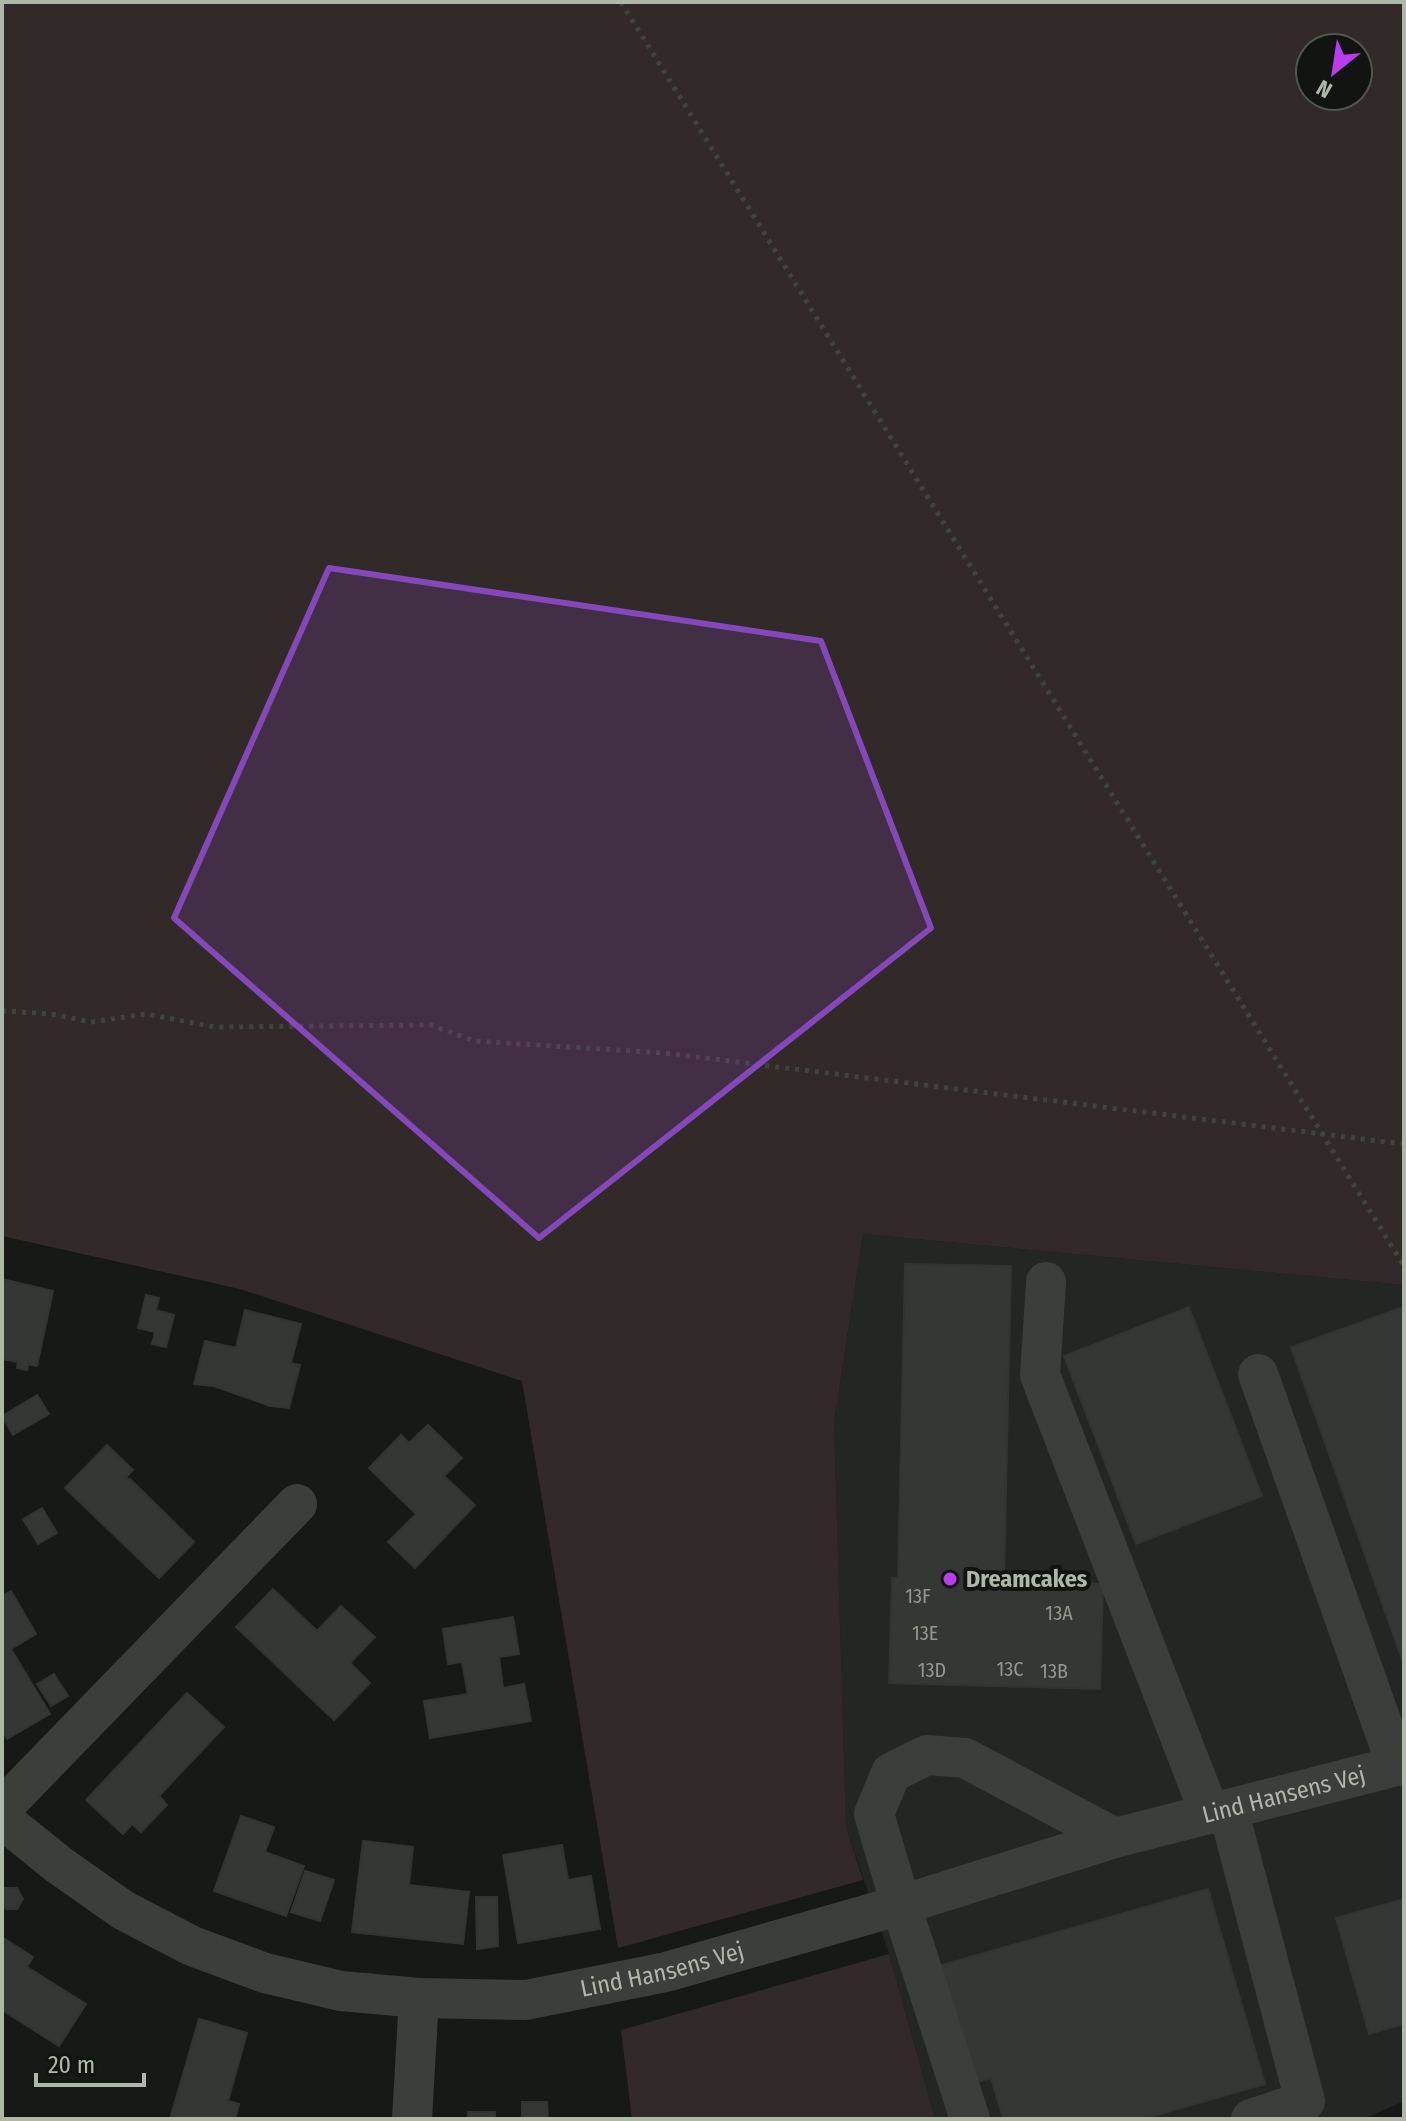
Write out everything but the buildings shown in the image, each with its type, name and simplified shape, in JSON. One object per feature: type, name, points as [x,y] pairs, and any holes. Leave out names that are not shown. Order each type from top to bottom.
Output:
[{"type":"street","points":[[1046,1282],[1040,1375],[1219,1812],[1305,2101],[1251,2119]]},
{"type":"street","points":[[1258,1374],[1400,1765]]},
{"type":"street","points":[[2,1808],[297,1504]]},
{"type":"street","points":[[970,2119],[874,1814],[891,1773],[927,1755],[965,1758],[1115,1838]]},
{"type":"street","name":"Lind Hansens Vej","points":[[2,1819],[59,1865],[123,1910],[192,1946],[265,1973],[341,1991],[419,1998],[526,2000],[666,1972],[901,1905],[1115,1838],[1400,1765]]},
{"type":"street","points":[[412,2119],[419,1998]]},
{"type":"path","points":[[621,2],[1404,1266]]},
{"type":"path","points":[[2,1011],[51,1014],[91,1022],[146,1014],[215,1027],[431,1025],[474,1041],[664,1053],[1404,1144]]},
{"type":"highlighted area","points":[[329,568],[821,641],[931,928],[539,1238],[174,918]]},
{"type":"shaded area","points":[[2,2],[1404,2],[1404,1285],[863,1234],[834,1422],[846,1827],[863,1880],[618,1948],[522,1381],[240,1289],[2,1236]]},
{"type":"shaded area","points":[[863,1234],[1404,1285],[1404,2101],[1364,2119],[935,2119],[889,1954],[846,1827],[834,1422]]},
{"type":"shaded area","points":[[889,1954],[935,2119],[632,2119],[621,2030]]},
{"type":"place","name":"Dreamcakes","points":[[950,1579]]}]
